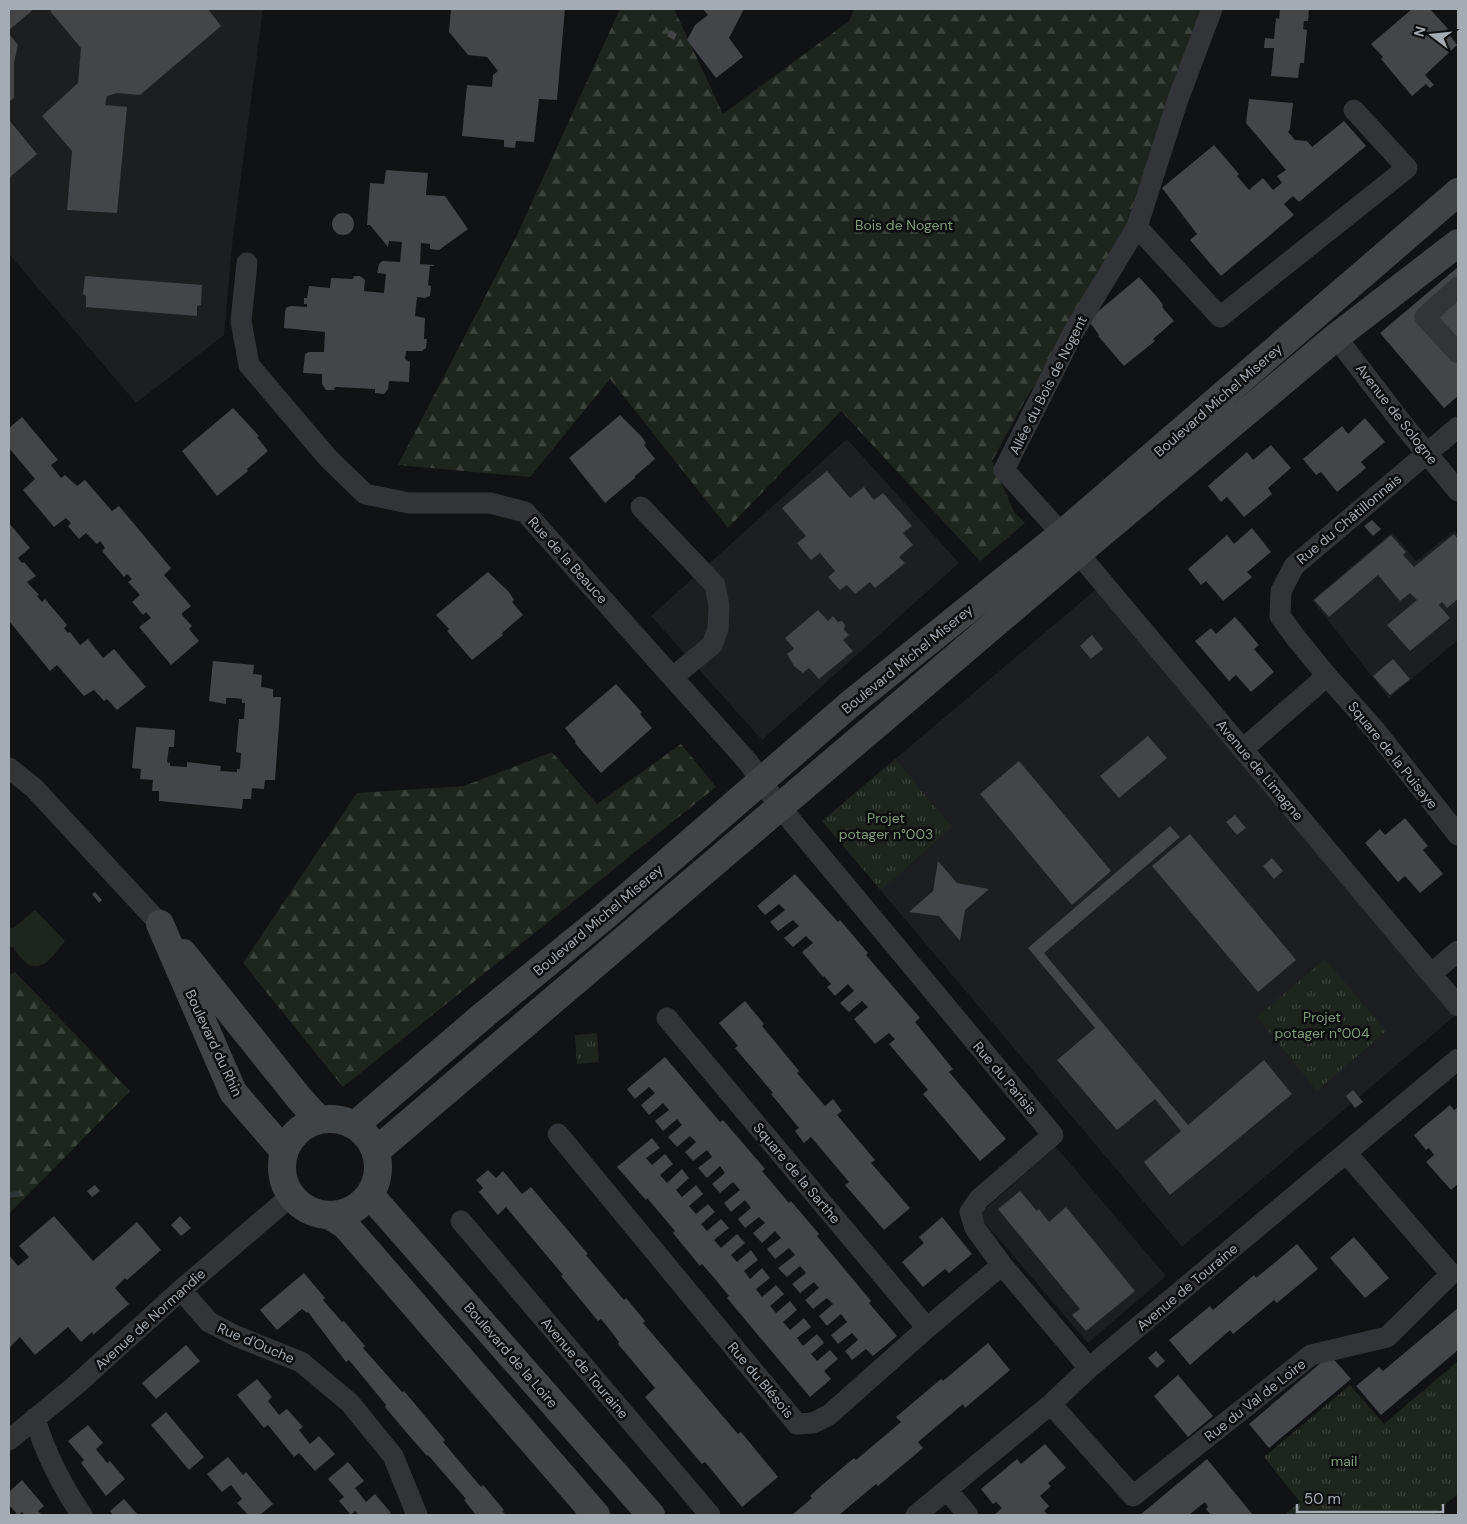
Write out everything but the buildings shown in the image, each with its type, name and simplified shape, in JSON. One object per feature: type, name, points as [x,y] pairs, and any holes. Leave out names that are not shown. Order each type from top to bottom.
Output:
[{"type":"street","name":"Allée du Bois de Nogent","points":[[1070,544],[1004,470],[1074,331],[1137,227],[1178,99],[1212,9]]},
{"type":"street","points":[[1137,227],[1220,317],[1407,168],[1354,110]]},
{"type":"street","name":"Boulevard Michel Miserey","points":[[376,1151],[779,806],[1458,192]]},
{"type":"street","name":"Boulevard Michel Miserey","points":[[355,1125],[485,1014],[611,911],[849,705],[1070,544],[1458,243]]},
{"type":"street","name":"Rue de la Beauce","points":[[247,263],[241,321],[249,365],[328,458],[365,494],[408,503],[490,503],[525,512],[762,780]]},
{"type":"street","points":[[1458,287],[1425,318],[1458,353]]},
{"type":"street","name":"Avenue de Sologne","points":[[1336,336],[1405,427],[1458,491]]},
{"type":"street","name":"Rue du Châtillonnais","points":[[1327,676],[1280,616],[1280,591],[1294,566],[1458,427]]},
{"type":"street","points":[[641,506],[715,585],[719,606],[718,629],[712,645],[673,678]]},
{"type":"street","name":"Avenue de Limagne","points":[[1070,544],[1458,1006]]},
{"type":"street","points":[[1243,749],[1327,676]]},
{"type":"street","name":"Square de la Puisaye","points":[[1327,676],[1375,730],[1458,835]]},
{"type":"street","name":"Boulevard du Rhin","points":[[9,768],[34,788],[160,924],[299,1098],[319,1120]]},
{"type":"street","name":"Rue du Parisis","points":[[762,780],[779,806],[1053,1135],[979,1199],[970,1212],[975,1228],[1002,1264],[1089,1368]]},
{"type":"street","name":"Boulevard du Rhin","points":[[160,924],[233,1092],[284,1151]]},
{"type":"street","points":[[1431,974],[1458,951]]},
{"type":"street","name":"Square de la Sarthe","points":[[667,1018],[927,1328]]},
{"type":"street","name":"Avenue de Touraine","points":[[916,1515],[1052,1404],[1089,1368],[1458,1060]]},
{"type":"street","points":[[332,1119],[355,1125],[368,1137],[376,1151],[379,1166],[377,1181],[370,1195],[359,1206],[345,1214],[330,1216],[314,1214],[301,1206],[291,1196],[284,1184],[282,1170],[284,1151],[296,1134],[307,1125],[319,1120],[332,1119]]},
{"type":"street","name":"Rue du Blésois","points":[[558,1134],[797,1424],[812,1423],[830,1416],[927,1328],[1002,1264]]},
{"type":"street","name":"Rue du Val de Loire","points":[[1052,1404],[1133,1496],[1311,1355],[1388,1336],[1454,1271],[1347,1154]]},
{"type":"street","name":"Boulevard de la Loire","points":[[370,1195],[651,1515]]},
{"type":"street","name":"Avenue de Normandie","points":[[9,1440],[76,1385],[181,1290],[291,1196]]},
{"type":"street","points":[[330,1216],[345,1225],[596,1515]]},
{"type":"street","name":"Avenue de Touraine","points":[[461,1221],[710,1515]]},
{"type":"street","name":"Rue d'Ouche","points":[[181,1290],[209,1322],[236,1336],[301,1362],[350,1403],[393,1456],[417,1515]]},
{"type":"street","points":[[36,1418],[40,1437],[71,1500],[82,1515]]},
{"type":"street","points":[[947,1490],[968,1515]]},
{"type":"shaded area","points":[[9,9],[263,9],[232,245],[224,335],[136,403],[9,254]]},
{"type":"shaded area","points":[[847,439],[959,563],[762,740],[651,616]]},
{"type":"shaded area","points":[[1454,531],[1458,536],[1458,640],[1389,698],[1312,600],[1392,532],[1416,561]]},
{"type":"shaded area","points":[[1101,585],[1458,1013],[1182,1247],[822,821]]},
{"type":"shaded area","points":[[1056,1147],[1166,1276],[1088,1343],[978,1215]]},
{"type":"green space","name":"Bois de Nogent","points":[[620,9],[674,9],[723,114],[849,21],[854,9],[1203,9],[1126,245],[1028,395],[992,461],[1014,512],[1025,523],[980,561],[841,411],[728,528],[610,379],[530,477],[398,465],[517,235]]},
{"type":"green space","points":[[681,744],[716,787],[343,1087],[243,963],[357,793],[464,786],[552,752],[597,804]]},
{"type":"green space","name":"Projet potager n°003","points":[[895,759],[952,827],[881,890],[822,821]]},
{"type":"green space","points":[[35,910],[65,941],[52,957],[40,966],[27,964],[13,947],[9,947],[9,927],[13,928]]},
{"type":"green space","name":"Projet potager n°004","points":[[1325,959],[1386,1031],[1317,1091],[1257,1017]]},
{"type":"green space","points":[[15,972],[130,1091],[9,1214],[9,975]]},
{"type":"green space","points":[[597,1033],[599,1062],[577,1064],[575,1035]]},
{"type":"green space","name":"mail","points":[[1458,1361],[1458,1494],[1433,1515],[1284,1515],[1300,1502],[1264,1457],[1350,1385],[1384,1424]]},
{"type":"waterway","points":[[9,1195],[17,1194]]}]
